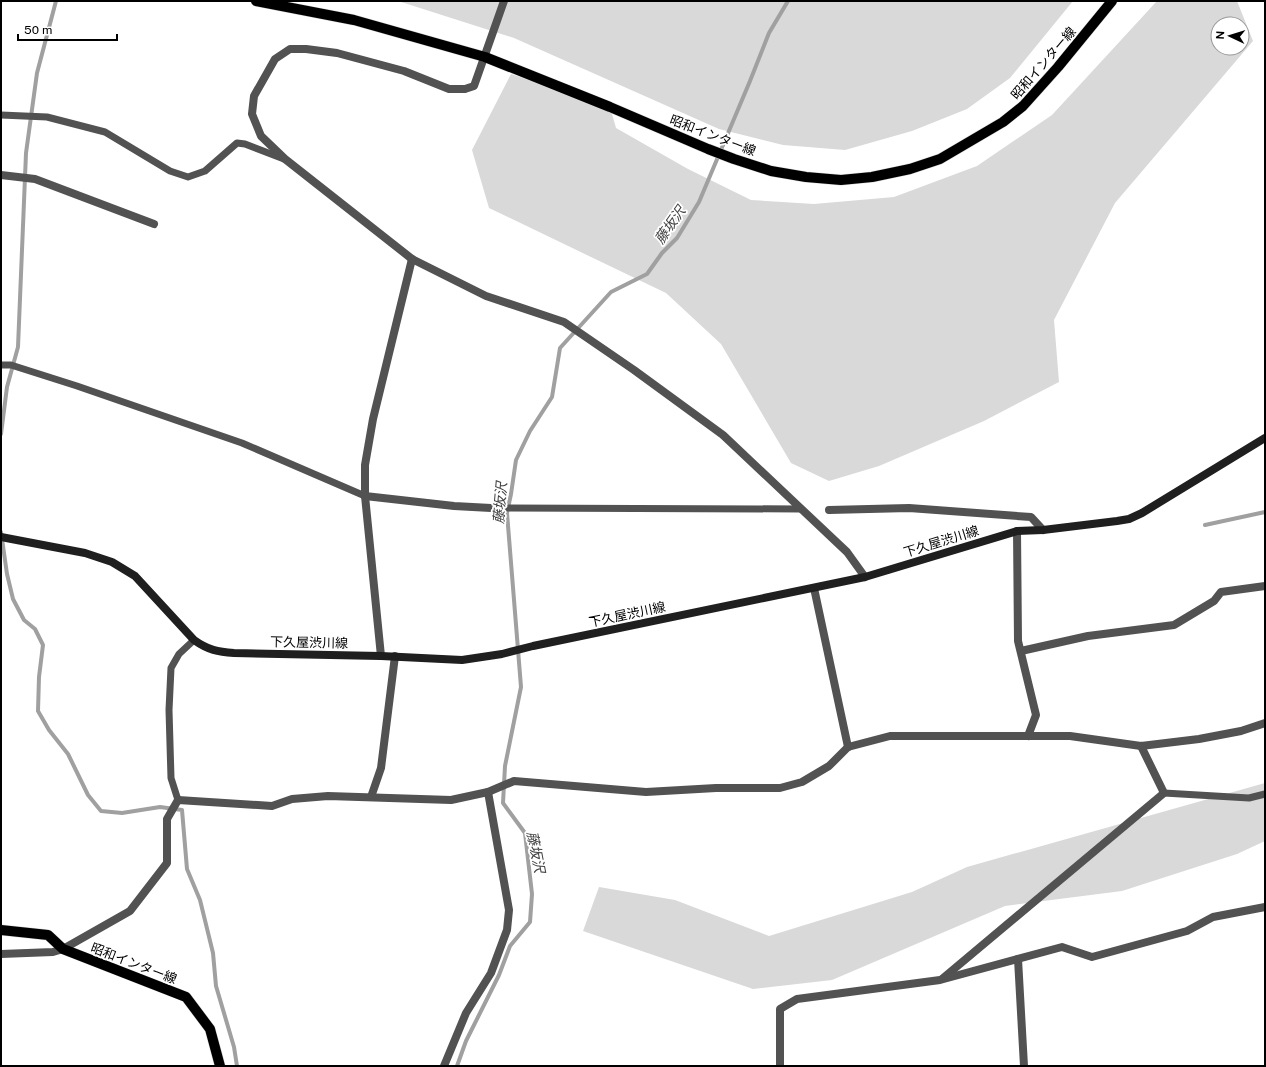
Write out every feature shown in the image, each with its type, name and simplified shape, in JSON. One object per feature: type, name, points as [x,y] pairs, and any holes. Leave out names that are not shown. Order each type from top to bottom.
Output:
[{"type":"main road","name":"昭和インター線","points":[[256,1],[354,20],[485,57],[734,159],[772,171],[806,177],[841,180],[872,177],[910,169],[940,159],[1003,122],[1023,106],[1058,67],[1112,1]]},
{"type":"main road","name":"下久屋渋川線","points":[[1,536],[85,553],[112,562],[135,576],[194,640],[204,648],[219,652],[234,653],[395,656],[462,660],[502,654],[534,646],[814,588],[864,576],[1017,531],[1043,530],[1129,519],[1142,513],[1265,438]]},
{"type":"main road","name":"昭和インター線","points":[[1,930],[48,935],[62,950],[186,997],[210,1029],[220,1066]]},
{"type":"street","points":[[504,1],[474,86],[465,89],[449,89],[404,71],[337,53],[306,49],[290,49],[275,59],[254,96],[252,114],[261,136],[285,159],[412,259],[486,296],[564,322],[634,370],[723,435],[847,552],[864,576]]},
{"type":"street","points":[[1,175],[35,179],[154,224]]},
{"type":"street","points":[[381,656],[365,496],[365,466],[373,419],[412,259]]},
{"type":"street","points":[[365,496],[454,506],[491,508]]},
{"type":"street","points":[[829,510],[909,508],[1031,517],[1043,530]]},
{"type":"street","points":[[1017,531],[1018,641],[1036,715],[1028,736]]},
{"type":"street","points":[[1021,651],[1088,636],[1174,625],[1214,601],[1221,592],[1265,586]]},
{"type":"street","points":[[814,588],[848,747]]},
{"type":"street","points":[[371,797],[381,768],[395,656]]},
{"type":"street","points":[[1,954],[53,952],[62,950],[130,911],[166,863],[166,819],[178,800],[272,806],[292,799],[328,796],[451,800],[488,792],[514,781],[646,792],[716,788],[780,788],[802,782],[829,766],[848,747],[890,736],[1070,736],[1141,746],[1206,738],[1241,731],[1265,723]]},
{"type":"street","points":[[940,980],[1164,793],[1141,746]]},
{"type":"street","points":[[444,1066],[466,1013],[491,973],[507,930],[509,910],[488,792]]},
{"type":"street","points":[[780,1066],[780,1009],[797,999],[940,980],[1062,947],[1092,957],[1187,931],[1213,917],[1265,907]]},
{"type":"street","points":[[1018,959],[1024,1066]]},
{"type":"lane","points":[[1,115],[47,117],[105,132],[170,171],[188,177],[205,171],[237,143],[244,144],[285,159]]},
{"type":"lane","points":[[1,365],[11,365],[77,386],[242,443],[365,496]]},
{"type":"lane","points":[[491,508],[801,509]]},
{"type":"lane","points":[[178,800],[171,778],[169,710],[171,668],[179,654],[194,640]]},
{"type":"lane","points":[[1164,793],[1249,798],[1265,794]]},
{"type":"shaded area","points":[[398,1],[1073,1],[1010,78],[967,109],[912,131],[845,150],[783,145],[719,129],[514,38]]},
{"type":"shaded area","points":[[1157,1],[1237,1],[1243,16],[1210,16],[1210,56],[1240,56],[1115,203],[1054,320],[1059,382],[984,421],[879,466],[829,481],[791,463],[721,344],[666,293],[489,208],[472,150],[511,74],[610,107],[616,128],[688,169],[751,200],[814,204],[894,197],[977,166],[1052,115]]},
{"type":"shaded area","points":[[1250,34],[1253,41],[1250,45]]},
{"type":"shaded area","points":[[1265,783],[1265,841],[1237,854],[1122,891],[1005,906],[832,980],[753,989],[583,931],[599,887],[675,900],[769,936],[912,892],[967,867]]},
{"type":"waterway","points":[[1,434],[7,387],[18,347],[26,153],[37,73],[56,1]]},
{"type":"waterway","name":"藤坂沢","points":[[457,1066],[466,1041],[499,975],[510,946],[530,922],[532,894],[525,833],[503,803],[505,766],[521,687],[507,513],[516,460],[530,431],[552,397],[560,348],[611,292],[647,274],[662,253],[677,238],[699,202],[769,33],[788,1]]},
{"type":"waterway","points":[[1205,525],[1265,512]]},
{"type":"waterway","points":[[1,532],[7,574],[13,599],[24,620],[35,629],[43,645],[39,677],[38,711],[49,730],[68,754],[88,795],[101,811],[122,813],[160,807],[182,810],[187,869],[200,900],[213,953],[216,986],[234,1047],[237,1066]]}]
